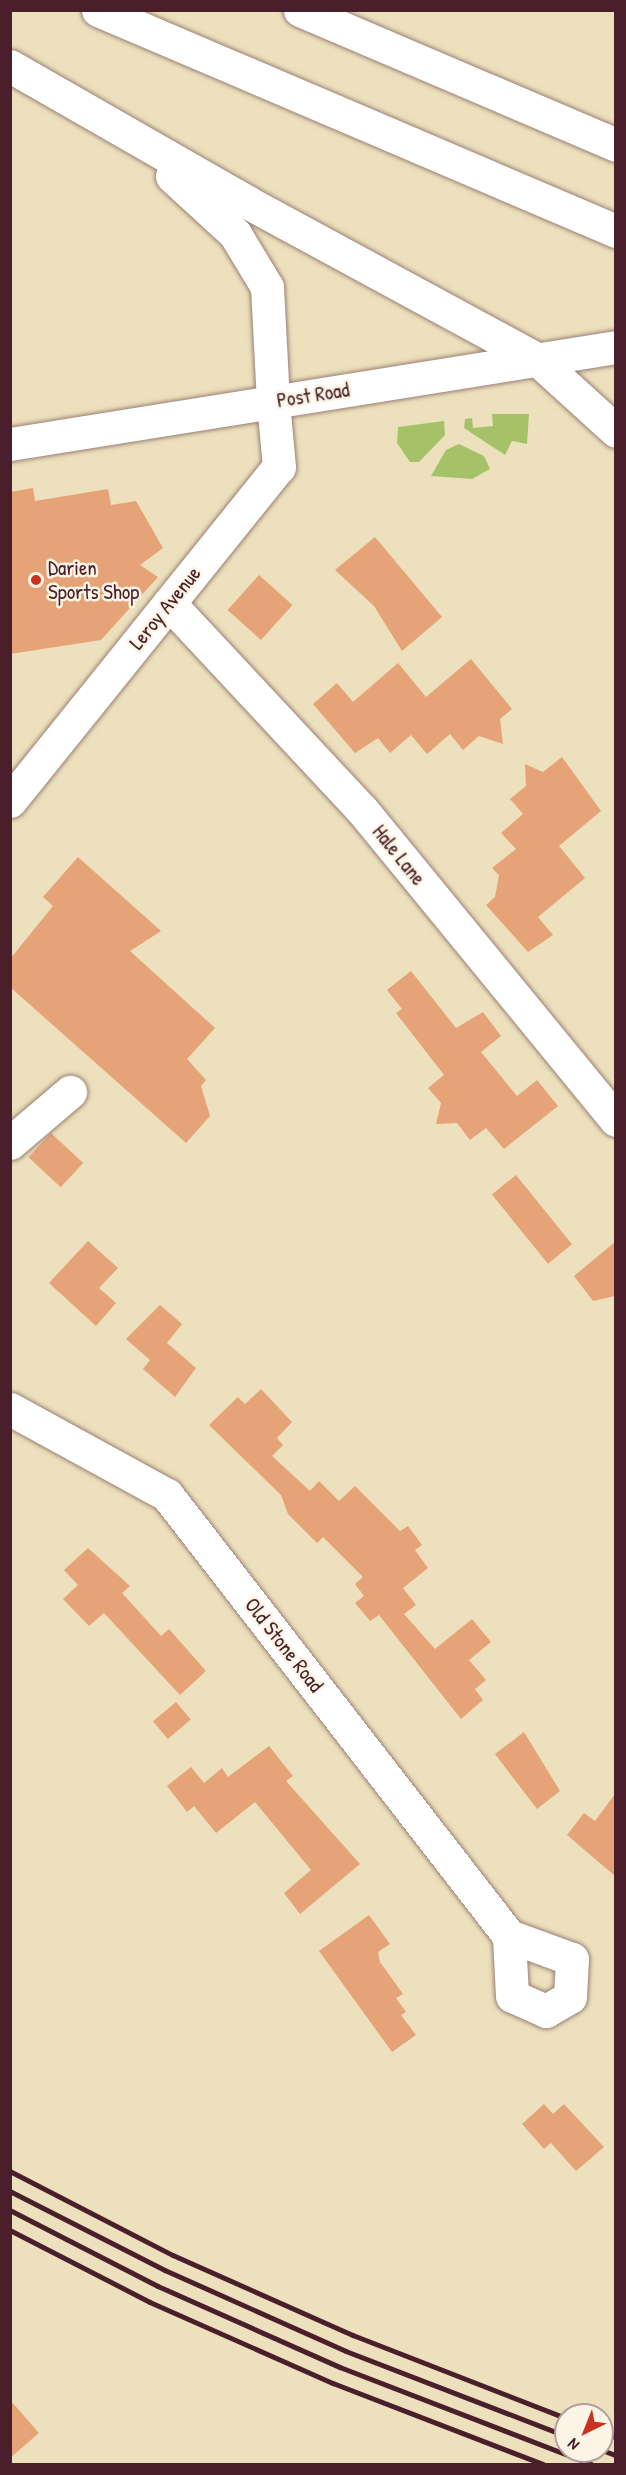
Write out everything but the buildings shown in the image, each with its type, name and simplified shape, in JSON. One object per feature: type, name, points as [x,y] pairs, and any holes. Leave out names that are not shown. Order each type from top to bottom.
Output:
[{"type":"main road","points":[[98,10],[615,231]]},
{"type":"main road","points":[[300,10],[615,145]]},
{"type":"main road","points":[[10,66],[240,198],[538,360],[615,431]]},
{"type":"main road","name":"Leroy Avenue","points":[[10,801],[279,467],[273,402],[273,317],[267,287],[254,259],[171,175],[41,83]]},
{"type":"main road","name":"Post Road","points":[[10,444],[615,347]]},
{"type":"main road","name":"Hale Lane","points":[[169,603],[363,811],[615,1120]]},
{"type":"main road","points":[[10,1143],[70,1092]]},
{"type":"main road","name":"Old Stone Road","points":[[10,1409],[167,1495],[509,1936]]},
{"type":"green space","points":[[492,414],[529,414],[527,444],[512,441],[505,455],[464,428],[465,419],[472,418],[473,428],[493,426]]},
{"type":"green space","points":[[444,421],[445,435],[419,462],[410,462],[397,443],[398,427]]},
{"type":"green space","points":[[459,444],[484,456],[490,469],[472,479],[431,476],[446,450]]},
{"type":"railway","points":[[10,2171],[173,2255],[353,2335],[554,2413]]},
{"type":"railway","points":[[10,2191],[165,2270],[346,2351],[554,2431]]},
{"type":"railway","points":[[10,2210],[158,2286],[340,2367],[591,2464]]},
{"type":"railway","points":[[10,2230],[150,2302],[333,2383],[543,2464]]},
{"type":"place","name":"Darien Sports Shop","points":[[36,580]]}]
